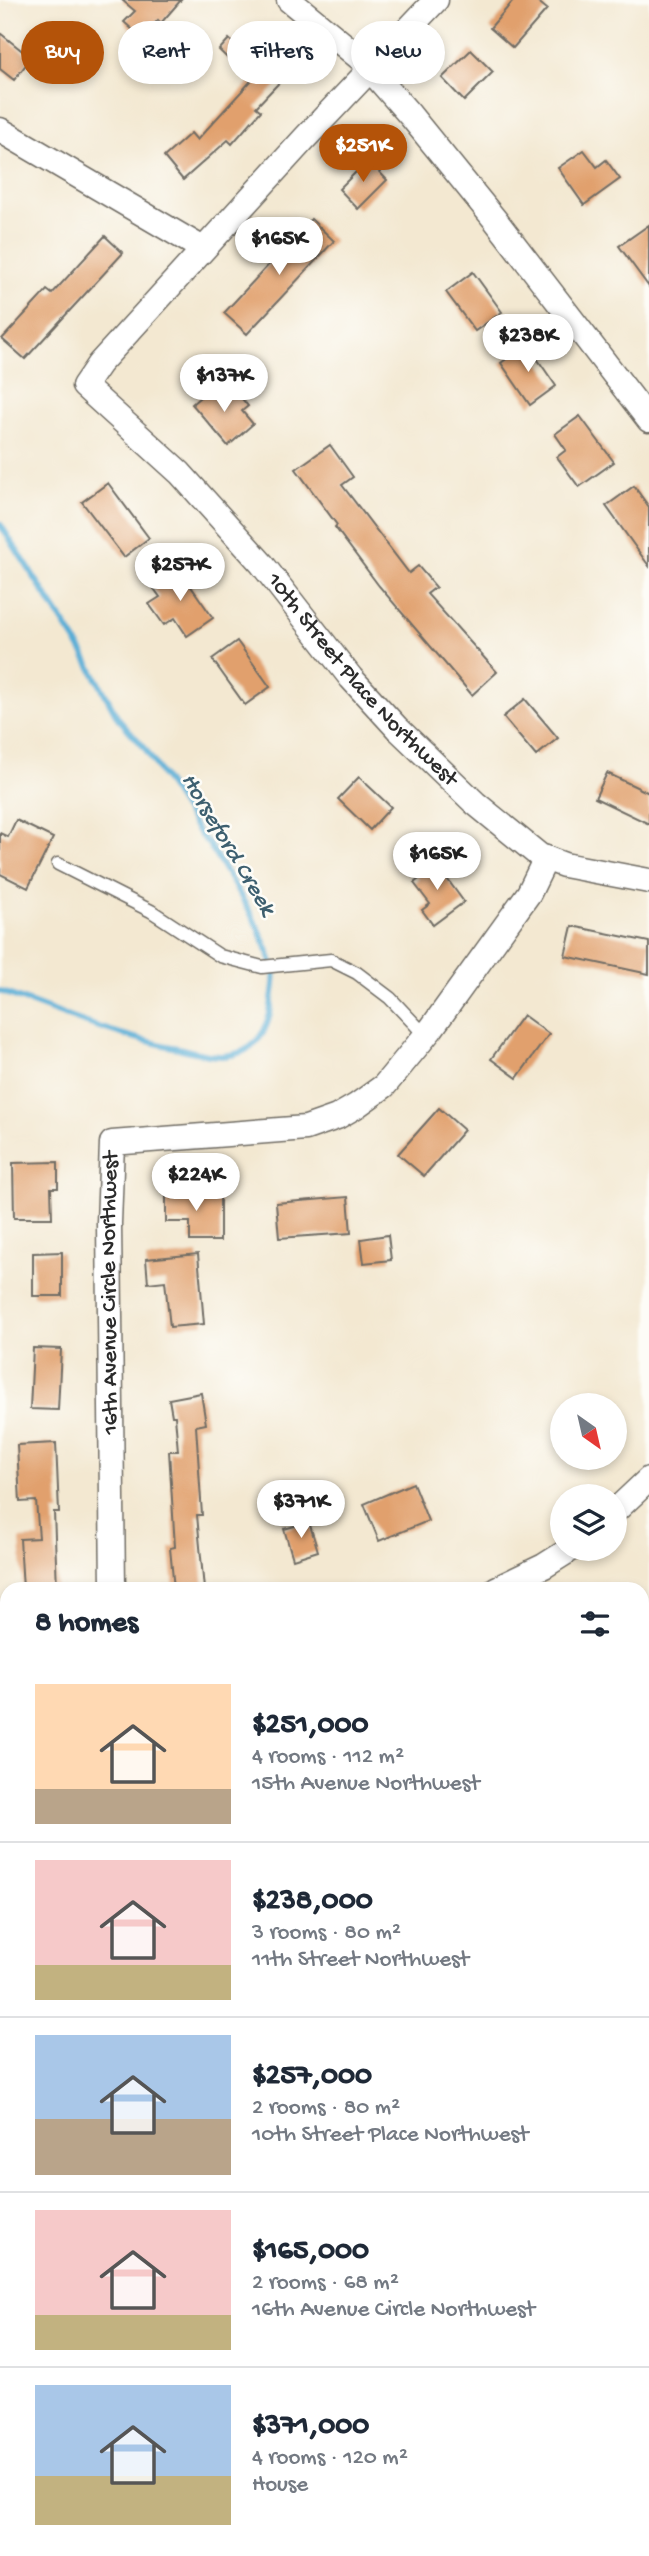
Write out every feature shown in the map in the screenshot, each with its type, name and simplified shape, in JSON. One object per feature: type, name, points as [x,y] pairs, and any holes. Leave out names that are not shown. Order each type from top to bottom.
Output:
[{"type":"street","points":[[289,0],[351,52]]},
{"type":"street","points":[[416,21],[436,0]]},
{"type":"street","points":[[0,130],[203,249],[357,84]]},
{"type":"street","points":[[382,84],[496,221],[649,420]]},
{"type":"street","name":"10th Street Place Northwest","points":[[203,249],[99,364],[84,386],[180,473],[262,564],[351,678],[397,728],[475,803],[540,856],[564,865],[649,881]]},
{"type":"street","name":"16th Avenue Circle Northwest","points":[[113,1582],[109,1237],[112,1143],[306,1128],[356,1106],[384,1086],[426,1036],[529,893],[546,858]]},
{"type":"street","points":[[627,1500],[649,1479]]},
{"type":"street","points":[[511,1582],[552,1561]]},
{"type":"lane","points":[[58,864],[151,911],[220,956],[262,967],[331,960],[357,972],[390,998],[426,1036]]},
{"type":"building","points":[[122,0],[181,0],[163,21],[125,21],[135,11]]},
{"type":"building","points":[[514,0],[536,0],[547,9],[513,48],[490,28]]},
{"type":"building","points":[[0,33],[21,50],[21,71],[14,80],[0,69]]},
{"type":"building","points":[[227,41],[227,58],[219,50]]},
{"type":"building","points":[[471,50],[493,72],[464,101],[445,81],[445,75]]},
{"type":"building","points":[[248,84],[278,84],[256,107],[261,111],[232,144],[228,140],[183,180],[164,157],[191,133],[197,140]]},
{"type":"building","points":[[584,150],[597,167],[606,160],[620,179],[584,205],[558,168]]},
{"type":"building","points":[[368,160],[387,180],[358,209],[339,189]]},
{"type":"building","points":[[311,219],[334,241],[247,334],[224,313]]},
{"type":"building","points":[[649,225],[649,287],[619,246]]},
{"type":"building","points":[[105,236],[123,253],[25,359],[2,339],[47,290],[52,294]]},
{"type":"building","points":[[473,272],[502,312],[475,331],[446,292]]},
{"type":"building","points":[[527,344],[556,386],[530,405],[501,363]]},
{"type":"building","points":[[214,385],[226,398],[235,390],[248,406],[242,411],[253,424],[228,446],[192,404]]},
{"type":"building","points":[[580,416],[614,462],[579,487],[557,457],[566,450],[555,434]]},
{"type":"building","points":[[330,445],[353,477],[342,485],[409,573],[418,566],[436,587],[427,594],[497,672],[472,695],[379,586],[296,469]]},
{"type":"building","points":[[108,483],[149,538],[124,557],[82,502]]},
{"type":"building","points":[[634,486],[649,507],[649,566],[606,506]]},
{"type":"building","points":[[178,568],[213,618],[187,636],[175,618],[164,625],[149,604],[160,597],[152,586]]},
{"type":"building","points":[[237,641],[270,687],[245,705],[212,659]]},
{"type":"building","points":[[525,699],[558,738],[536,756],[503,717]]},
{"type":"building","points":[[607,773],[649,793],[649,824],[595,798]]},
{"type":"building","points":[[359,777],[391,807],[370,830],[338,799]]},
{"type":"building","points":[[16,820],[53,838],[28,888],[0,874],[0,833],[8,837]]},
{"type":"building","points":[[432,858],[464,902],[433,925],[422,910],[430,904],[414,883],[419,879],[414,872]]},
{"type":"building","points":[[572,926],[649,942],[649,974],[565,956]]},
{"type":"building","points":[[523,1015],[549,1034],[517,1078],[491,1059]]},
{"type":"building","points":[[439,1108],[464,1130],[424,1176],[398,1154]]},
{"type":"building","points":[[58,1162],[58,1188],[51,1188],[52,1218],[14,1218],[13,1163]]},
{"type":"building","points":[[166,1191],[220,1191],[220,1241],[190,1241],[190,1222],[166,1222]]},
{"type":"building","points":[[348,1197],[351,1233],[279,1238],[276,1203]]},
{"type":"building","points":[[388,1235],[391,1260],[364,1263],[361,1239]]},
{"type":"building","points":[[62,1252],[62,1296],[33,1296],[33,1253]]},
{"type":"building","points":[[198,1254],[204,1324],[170,1327],[165,1281],[148,1283],[146,1259]]},
{"type":"building","points":[[33,1348],[61,1349],[58,1410],[30,1409]]},
{"type":"building","points":[[201,1393],[206,1424],[196,1426],[202,1515],[197,1515],[203,1582],[173,1582],[170,1548],[175,1547],[169,1451],[178,1451],[175,1416],[172,1416],[169,1399]]},
{"type":"building","points":[[56,1443],[59,1512],[54,1512],[57,1582],[23,1582],[20,1539],[39,1538],[36,1501],[20,1502],[17,1445]]},
{"type":"building","points":[[413,1483],[428,1521],[379,1541],[364,1504]]},
{"type":"building","points":[[309,1522],[318,1551],[293,1559],[284,1529]]},
{"type":"waterway","name":"Horseford Creek","points":[[0,524],[82,651],[118,718],[144,747],[236,889],[262,936],[275,979],[270,1015],[256,1042],[243,1051],[222,1056],[159,1044],[113,1031],[0,991]]}]
